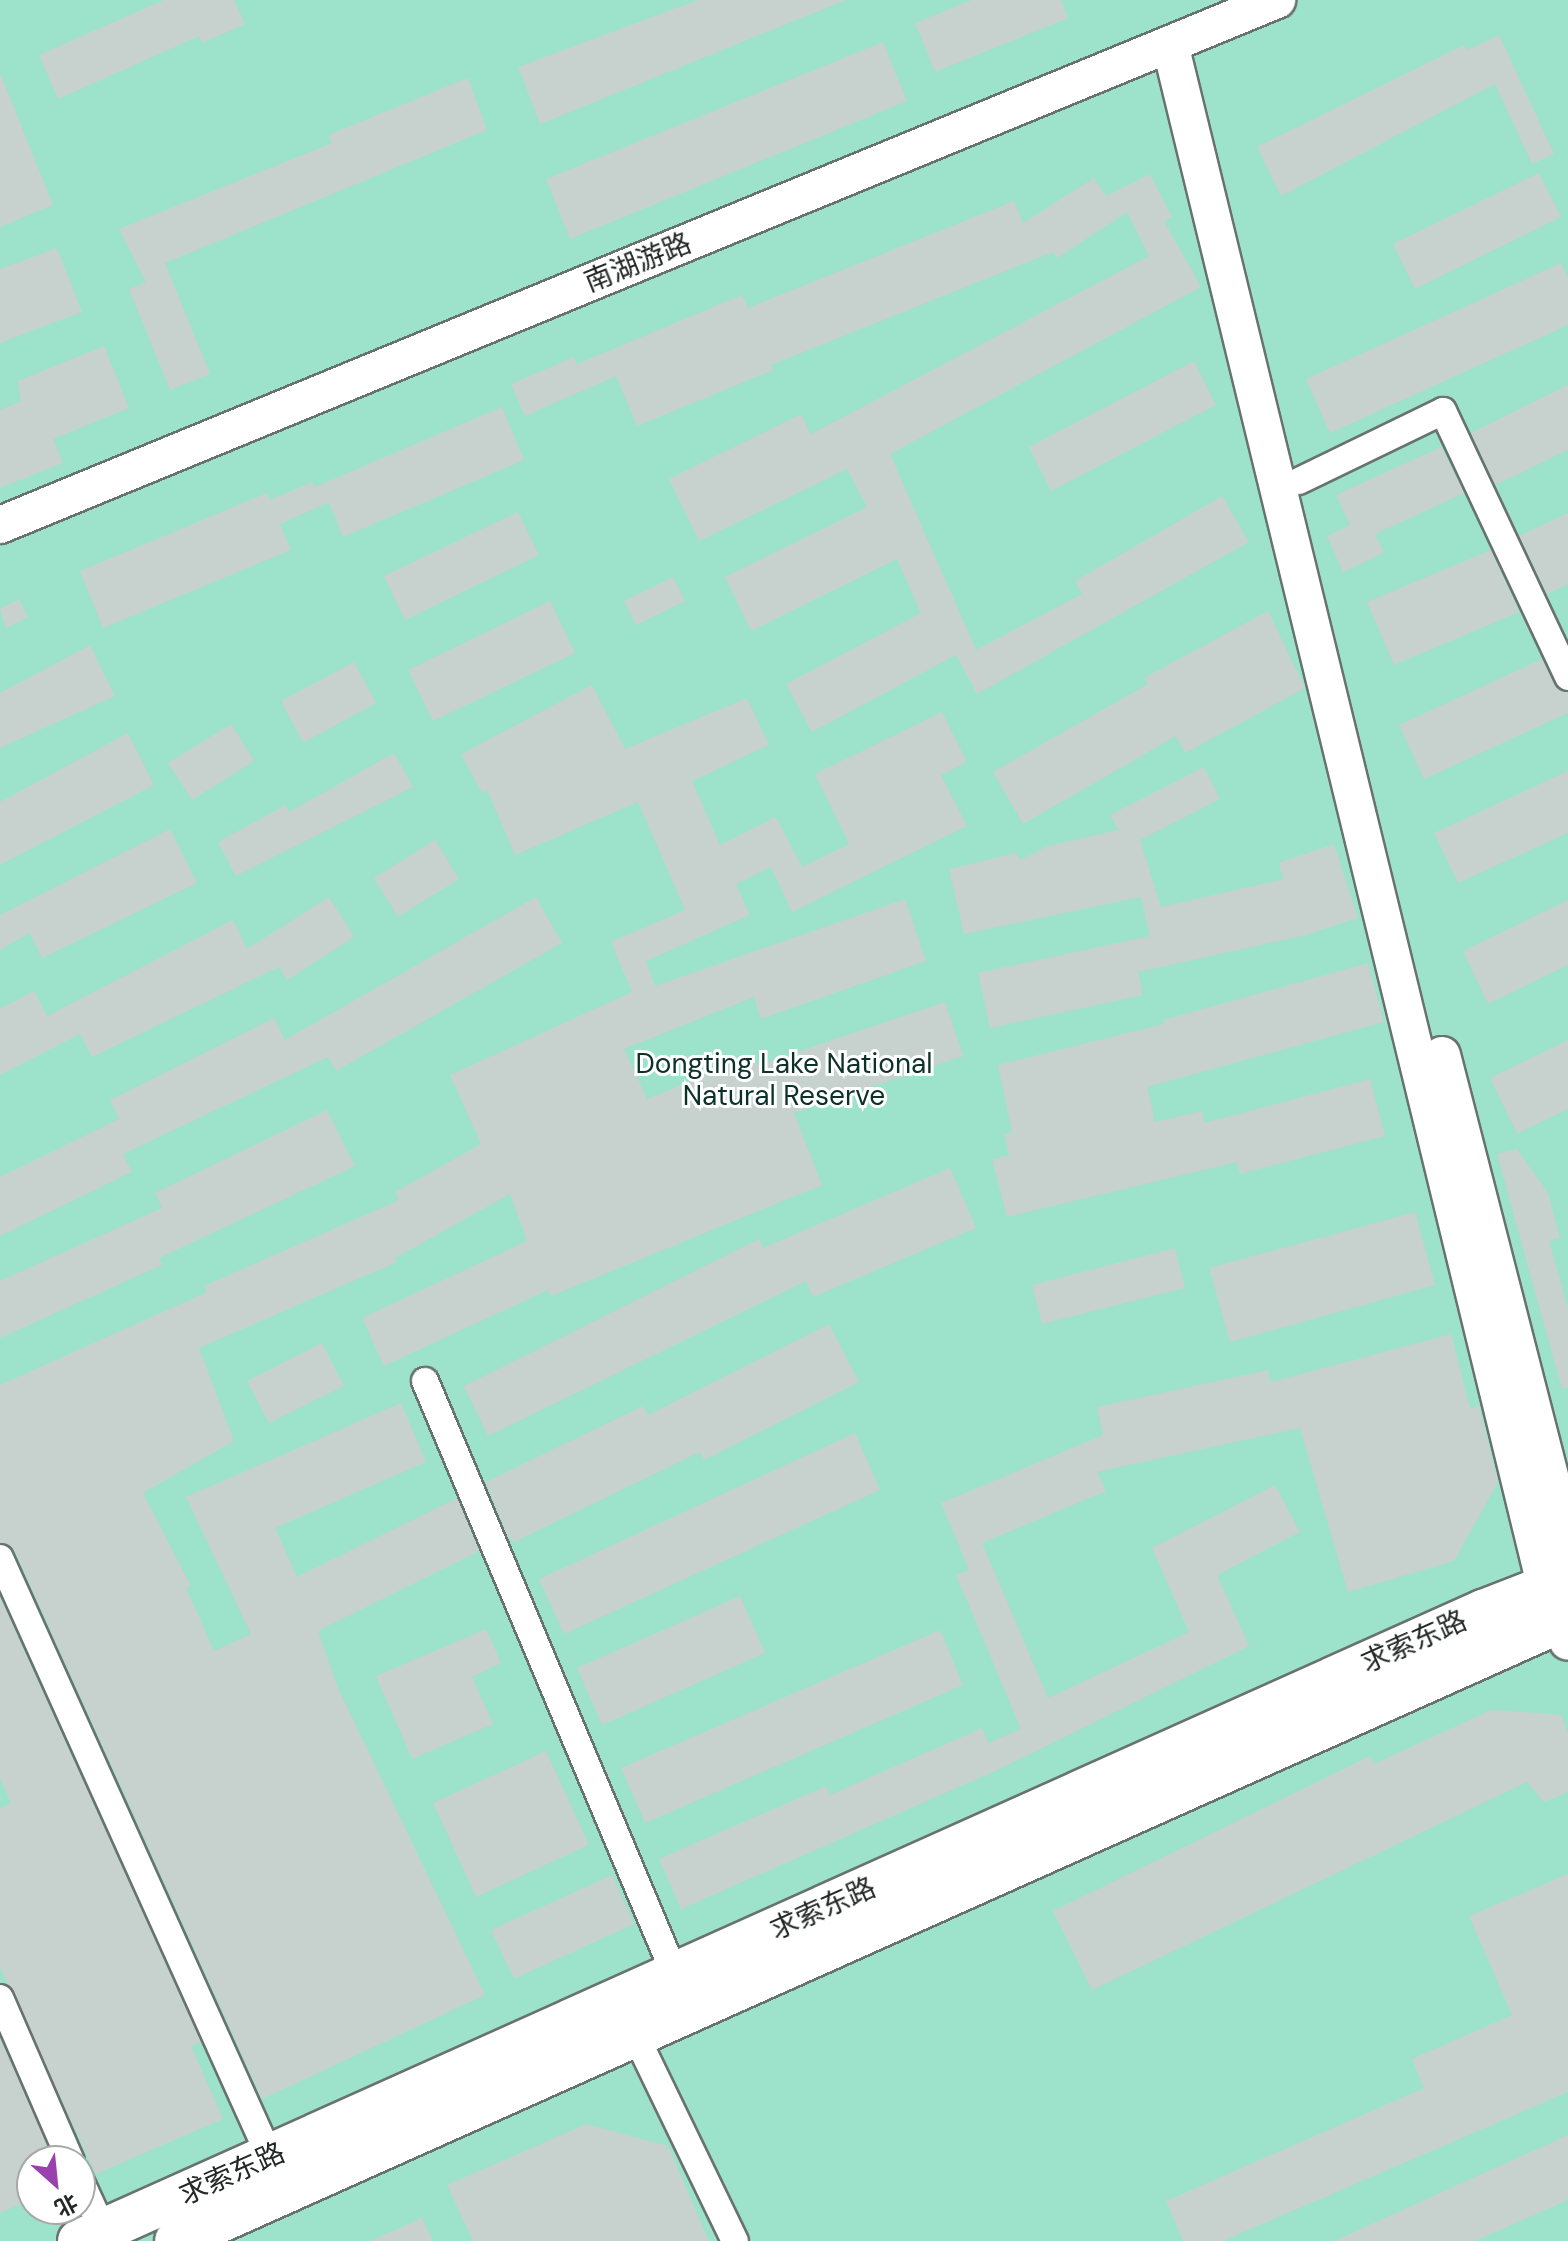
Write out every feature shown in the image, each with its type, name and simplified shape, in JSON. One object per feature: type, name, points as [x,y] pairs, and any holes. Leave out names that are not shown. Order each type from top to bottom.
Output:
[{"type":"main road","name":"南湖游路","points":[[0,525],[1269,2]]},
{"type":"main road","points":[[1181,39],[1299,481],[1568,1546]]},
{"type":"main road","points":[[1181,39],[1562,1609]]},
{"type":"main road","name":"求索东路","points":[[176,2241],[627,2018],[675,1975],[1562,1609]]},
{"type":"main road","name":"求索东路","points":[[91,2236],[270,2157],[627,2018],[1562,1609]]},
{"type":"street","points":[[1299,481],[1443,411],[1568,677]]},
{"type":"street","points":[[425,1381],[675,1975]]},
{"type":"street","points":[[0,1558],[270,2157]]},
{"type":"street","points":[[0,1998],[64,2145]]},
{"type":"street","points":[[627,2018],[735,2241]]},
{"type":"green space","name":"Dongting Lake National Natural Reserve","points":[[0,0],[1568,0],[1568,2241],[0,2241]]},
{"type":"building","points":[[164,0],[234,0],[245,24],[202,43],[199,36],[58,99],[39,55]]},
{"type":"building","points":[[698,0],[846,0],[540,124],[518,67]]},
{"type":"building","points":[[972,0],[1061,0],[1068,18],[935,72],[915,23]]},
{"type":"building","points":[[1499,35],[1554,154],[1532,164],[1495,84],[1281,196],[1257,147],[1464,45],[1467,50]]},
{"type":"building","points":[[883,42],[907,101],[570,239],[546,179]]},
{"type":"building","points":[[0,73],[53,205],[0,227]]},
{"type":"building","points":[[468,78],[487,130],[165,263],[210,374],[170,390],[129,289],[146,282],[119,229],[332,143],[328,135]]},
{"type":"building","points":[[1539,173],[1561,217],[1415,289],[1393,244]]},
{"type":"building","points":[[1150,174],[1172,217],[1164,221],[1201,287],[890,454],[976,650],[1082,594],[1075,581],[1222,496],[1249,542],[977,694],[956,655],[812,732],[786,684],[921,613],[897,559],[751,631],[725,577],[867,507],[847,469],[699,541],[669,479],[801,414],[811,434],[1149,256],[1127,212],[1057,258],[1053,252],[771,365],[773,370],[637,426],[616,376],[525,416],[511,384],[574,357],[577,364],[742,295],[748,308],[1014,201],[1023,223],[1094,178],[1106,196]]},
{"type":"building","points":[[57,248],[82,312],[0,343],[0,269]]},
{"type":"building","points":[[1561,263],[1568,277],[1568,325],[1330,433],[1306,379]]},
{"type":"building","points":[[104,346],[129,408],[53,439],[63,463],[0,488],[0,410],[21,401],[18,381]]},
{"type":"building","points":[[1194,361],[1216,405],[1051,491],[1029,447]]},
{"type":"building","points":[[1568,385],[1568,450],[1495,485],[1471,433]]},
{"type":"building","points":[[502,407],[524,460],[343,537],[329,502],[280,524],[291,550],[103,628],[80,571],[267,493],[270,500],[312,482],[315,487]]},
{"type":"building","points":[[1441,447],[1464,493],[1375,534],[1384,553],[1343,572],[1327,536],[1350,525],[1336,495]]},
{"type":"building","points":[[518,512],[539,555],[405,620],[384,576]]},
{"type":"building","points":[[1568,513],[1568,584],[1547,594],[1519,536]]},
{"type":"building","points":[[1491,550],[1519,612],[1394,665],[1367,602]]},
{"type":"building","points":[[673,577],[685,601],[636,625],[624,601]]},
{"type":"building","points":[[19,599],[28,617],[6,628],[0,609]]},
{"type":"building","points":[[550,601],[575,653],[433,721],[408,670]]},
{"type":"building","points":[[1268,611],[1305,688],[1185,753],[1176,736],[1023,824],[993,772],[1148,684],[1144,678]]},
{"type":"building","points":[[90,645],[115,696],[0,748],[0,693]]},
{"type":"building","points":[[1542,659],[1554,684],[1568,693],[1568,713],[1424,779],[1399,725]]},
{"type":"building","points":[[354,662],[376,703],[303,743],[281,701]]},
{"type":"building","points":[[592,685],[625,749],[747,698],[769,745],[692,781],[720,845],[776,817],[802,867],[849,844],[815,774],[942,712],[967,762],[941,775],[967,826],[792,912],[771,867],[736,884],[750,915],[646,961],[655,986],[905,899],[926,961],[761,1019],[754,997],[624,1049],[647,1099],[754,1056],[758,1065],[945,1002],[963,1056],[794,1113],[822,1185],[551,1296],[548,1290],[384,1366],[362,1318],[527,1241],[510,1194],[395,1258],[397,1262],[199,1348],[234,1441],[143,1493],[191,1586],[186,1588],[214,1651],[251,1634],[186,1497],[401,1403],[426,1462],[275,1528],[297,1577],[457,1498],[479,1551],[318,1631],[337,1686],[485,1995],[262,2099],[15,1551],[0,1542],[0,1385],[207,1292],[204,1286],[399,1200],[395,1192],[481,1144],[450,1075],[632,992],[611,942],[685,910],[638,802],[515,855],[487,790],[482,793],[461,754]]},
{"type":"building","points":[[231,724],[254,761],[192,800],[168,763]]},
{"type":"building","points":[[128,733],[154,785],[0,865],[0,802]]},
{"type":"building","points":[[394,753],[413,787],[236,876],[218,842],[286,805],[289,812]]},
{"type":"building","points":[[1204,767],[1220,799],[1140,840],[1161,907],[1284,879],[1278,863],[1334,844],[1358,918],[1302,936],[1138,972],[1143,995],[990,1028],[978,973],[1150,936],[1141,897],[964,934],[949,869],[1016,853],[1020,860],[1048,846],[1118,830],[1110,815]]},
{"type":"building","points":[[1568,771],[1568,833],[1458,883],[1434,833]]},
{"type":"building","points":[[170,829],[197,883],[42,958],[30,933],[0,950],[0,915]]},
{"type":"building","points":[[435,840],[459,879],[398,917],[374,878]]},
{"type":"building","points":[[329,897],[354,937],[287,980],[279,967],[92,1057],[80,1034],[0,1075],[0,1009],[34,991],[47,1016],[233,920],[247,949]]},
{"type":"building","points":[[536,897],[562,943],[336,1071],[328,1057],[123,1154],[132,1172],[0,1236],[0,1177],[119,1119],[110,1100],[274,1018],[285,1040]]},
{"type":"building","points":[[1568,900],[1568,965],[1488,1004],[1463,951]]},
{"type":"building","points":[[1368,963],[1384,1022],[1147,1087],[1155,1122],[1202,1111],[1204,1123],[1370,1079],[1385,1136],[1240,1174],[1237,1162],[1007,1217],[992,1159],[1009,1155],[1004,1134],[1012,1132],[998,1065],[1164,1024],[1163,1020]]},
{"type":"building","points":[[1568,1040],[1568,1109],[1517,1134],[1490,1078]]},
{"type":"building","points":[[327,1110],[355,1166],[159,1258],[162,1265],[0,1338],[0,1281],[162,1208],[155,1193]]},
{"type":"building","points":[[1517,1149],[1548,1193],[1560,1238],[1549,1241],[1568,1308],[1568,1388],[1562,1389],[1497,1154]]},
{"type":"building","points":[[950,1168],[976,1228],[813,1297],[806,1281],[488,1436],[464,1386],[759,1239],[763,1248]]},
{"type":"building","points":[[1415,1212],[1435,1285],[1230,1342],[1209,1268]]},
{"type":"building","points":[[1175,1248],[1185,1288],[1042,1324],[1032,1285]]},
{"type":"building","points":[[829,1324],[859,1382],[704,1460],[700,1452],[514,1542],[508,1537],[486,1482],[643,1406],[648,1415]]},
{"type":"building","points":[[1451,1334],[1470,1408],[1479,1406],[1498,1482],[1454,1561],[1348,1592],[1300,1428],[1097,1472],[1106,1491],[982,1543],[1048,1698],[1189,1632],[1152,1548],[1275,1485],[1300,1532],[1217,1575],[1249,1646],[1004,1767],[681,1909],[659,1859],[826,1786],[830,1795],[982,1728],[988,1743],[1021,1729],[956,1575],[969,1570],[941,1503],[1103,1435],[1097,1407],[1268,1370],[1271,1382]]},
{"type":"building","points":[[322,1343],[344,1386],[269,1423],[247,1381]]},
{"type":"building","points":[[855,1433],[880,1490],[564,1634],[539,1579]]},
{"type":"building","points":[[740,1596],[765,1653],[602,1725],[577,1668]]},
{"type":"building","points":[[0,1597],[201,2042],[191,2046],[223,2119],[96,2174],[96,2145],[83,2145],[0,1967],[0,1808],[11,1803],[0,1778]]},
{"type":"building","points":[[486,1629],[501,1663],[472,1677],[493,1724],[412,1759],[376,1676]]},
{"type":"building","points":[[940,1630],[963,1685],[645,1823],[621,1768]]},
{"type":"building","points":[[1491,1710],[1561,1715],[1568,1733],[1568,1792],[1544,1802],[1527,1782],[1092,1990],[1053,1911],[1370,1756],[1374,1764]]},
{"type":"building","points":[[546,1751],[589,1845],[476,1897],[433,1803]]},
{"type":"building","points":[[1568,1874],[1568,2092],[1223,2241],[1183,2241],[1166,2201],[1424,2088],[1412,2059],[1512,2015],[1469,1916]]},
{"type":"building","points":[[612,1875],[634,1924],[514,1979],[491,1930]]},
{"type":"building","points":[[0,2038],[47,2145],[16,2145],[16,2206],[0,2213]]},
{"type":"building","points":[[586,2124],[668,2146],[709,2241],[473,2241],[447,2185]]},
{"type":"building","points":[[1568,2135],[1568,2200],[1475,2241],[1334,2241]]},
{"type":"building","points":[[422,2218],[433,2241],[370,2241]]}]
